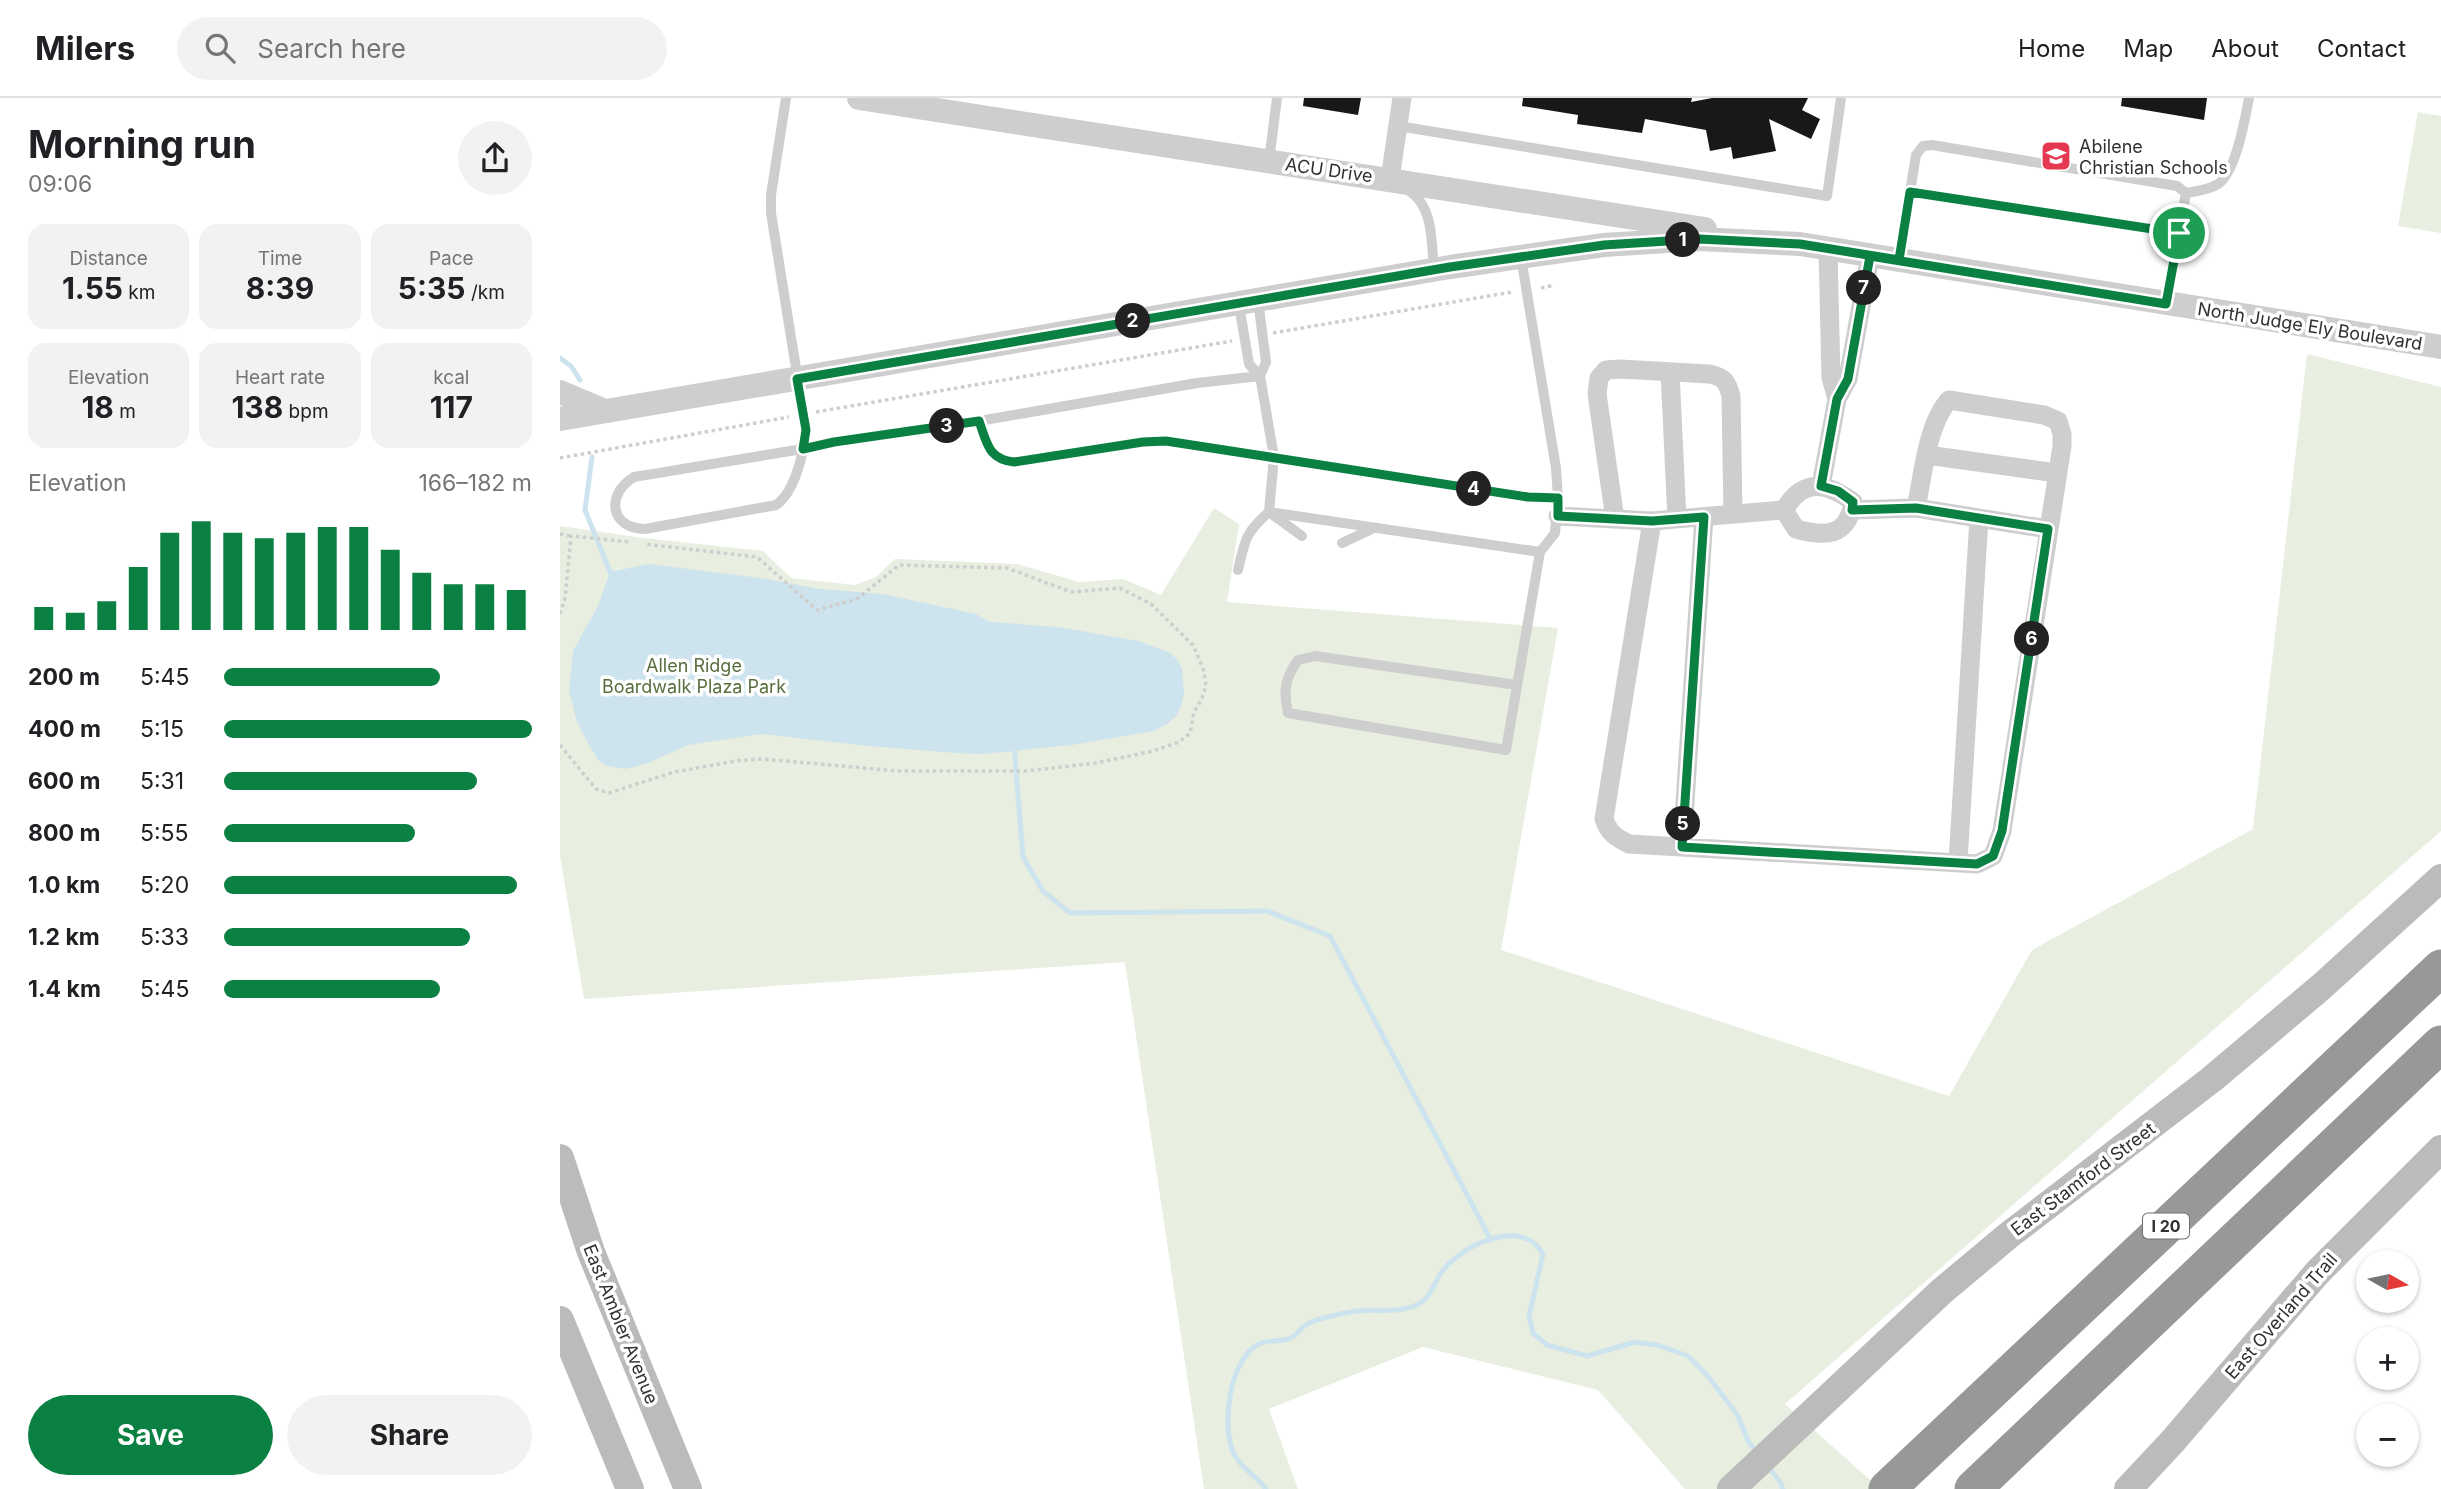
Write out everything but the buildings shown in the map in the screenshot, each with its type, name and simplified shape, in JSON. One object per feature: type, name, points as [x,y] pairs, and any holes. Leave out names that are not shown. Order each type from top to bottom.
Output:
[{"type":"highway","name":"I 20","points":[[1889,1487],[2441,968]]},
{"type":"highway","points":[[1973,1489],[2441,1044]]},
{"type":"highway","points":[[2291,1185],[2326,1176],[2441,1079]]},
{"type":"main road","name":"East Stamford Street","points":[[1731,1489],[1942,1291],[2212,1079],[2321,987],[2441,878]]},
{"type":"main road","name":"East Overland Trail","points":[[2128,1489],[2317,1273],[2441,1149]]},
{"type":"main road","name":"East Ambler Avenue","points":[[560,1158],[591,1252],[688,1489]]},
{"type":"main road","points":[[560,1320],[630,1489]]},
{"type":"street","name":"ACU Drive","points":[[859,98],[1800,244]]},
{"type":"street","points":[[1390,179],[1402,98]]},
{"type":"street","name":"North Judge Ely Boulevard","points":[[560,419],[1434,270],[1604,245],[1699,239],[1800,244],[2441,347]]},
{"type":"street","points":[[1828,249],[1831,379],[1837,399]]},
{"type":"street","points":[[1821,486],[1837,399],[1848,379],[1870,256]]},
{"type":"street","points":[[1615,519],[1597,394],[1599,378],[1606,370],[1722,377],[1728,383],[1731,396],[1733,514]]},
{"type":"street","points":[[1670,372],[1677,519]]},
{"type":"street","points":[[560,392],[606,411]]},
{"type":"street","points":[[1652,521],[1604,819],[1614,837],[1629,844],[1977,864],[1993,856],[2002,831],[2057,473],[2062,434],[2058,421],[2045,415],[1949,400],[1940,410],[1916,508]]},
{"type":"street","points":[[560,438],[606,411]]},
{"type":"street","points":[[1927,455],[2057,473]]},
{"type":"street","points":[[1821,486],[1838,491],[1853,502],[1851,518],[1840,529],[1826,533],[1796,529],[1784,510],[1791,498],[1802,489],[1821,486]]},
{"type":"street","points":[[1558,507],[1615,519],[1652,521],[1784,510]]},
{"type":"street","points":[[1852,510],[1916,508],[2048,529]]},
{"type":"street","points":[[1682,847],[1704,517]]},
{"type":"street","points":[[1958,862],[1979,518]]},
{"type":"lane","points":[[786,98],[771,195],[771,213],[806,430],[803,449],[790,491],[785,499],[776,505],[645,529],[626,526],[619,519],[615,508],[617,494],[623,484],[634,477],[803,449],[834,442],[979,421],[1197,383],[1260,376]]},
{"type":"lane","points":[[1268,161],[1277,98]]},
{"type":"lane","points":[[1398,126],[1827,196],[1841,98]]},
{"type":"lane","points":[[1899,260],[1916,155],[1923,146],[1933,145],[2177,186],[2186,193],[2204,190],[2220,183],[2236,155],[2249,98]]},
{"type":"lane","points":[[1390,179],[1417,196],[1428,212],[1434,270]]},
{"type":"lane","points":[[1910,192],[2179,233]]},
{"type":"lane","points":[[2166,304],[2186,193]]},
{"type":"lane","points":[[1517,685],[1315,656],[1298,660],[1288,674],[1285,698],[1288,713],[1506,750],[1540,552],[1555,533],[1558,507],[1556,468],[1521,257]]},
{"type":"lane","points":[[1249,301],[1249,364],[1260,376]]},
{"type":"lane","points":[[1238,570],[1245,537],[1269,512],[1273,457],[1260,376],[1266,362],[1249,301]]},
{"type":"lane","points":[[979,421],[995,457],[1014,462],[1143,442],[1166,441],[1528,497],[1558,507]]},
{"type":"lane","points":[[1269,512],[1540,552]]},
{"type":"lane","points":[[1269,512],[1302,536]]},
{"type":"lane","points":[[1342,543],[1374,528]]},
{"type":"path","points":[[1538,288],[1555,285]]},
{"type":"path","points":[[1271,334],[1513,292]]},
{"type":"path","points":[[816,412],[1235,340]]},
{"type":"path","points":[[560,458],[789,417]]},
{"type":"path","points":[[560,534],[757,557],[817,610],[856,599],[900,565],[1007,568],[1071,592],[1117,588],[1152,604],[1194,645],[1204,671],[1206,686],[1194,712],[1190,733],[1179,742],[1128,757],[1027,771],[897,771],[763,759],[741,760],[674,772],[609,793],[596,789],[560,745]]},
{"type":"path","points":[[560,614],[565,598],[571,536]]},
{"type":"green space","points":[[2418,112],[2441,116],[2441,233],[2398,226]]},
{"type":"green space","name":"Allen Ridge Boardwalk Plaza Park","points":[[2307,354],[2441,387],[2441,831],[1785,1404],[1880,1489],[1685,1489],[1598,1390],[1423,1347],[1269,1409],[1298,1489],[1204,1489],[1125,962],[584,999],[560,856],[560,526],[763,551],[791,578],[855,585],[876,577],[895,559],[1017,564],[1079,582],[1123,579],[1161,595],[1214,508],[1239,524],[1227,602],[1558,628],[1501,950],[1949,1096],[2032,950],[2253,829]]},
{"type":"water","points":[[649,564],[767,579],[820,589],[883,594],[976,614],[990,622],[1058,627],[1138,641],[1168,652],[1177,659],[1182,669],[1184,693],[1181,707],[1167,724],[1154,731],[1072,745],[982,754],[868,746],[762,734],[688,745],[648,763],[625,769],[607,766],[598,760],[577,722],[569,691],[573,651],[598,606],[610,572]]},
{"type":"waterway","points":[[560,358],[571,366],[580,380]]},
{"type":"waterway","points":[[592,457],[585,510],[612,577]]},
{"type":"waterway","points":[[1014,745],[1023,857],[1043,891],[1070,913],[1267,911],[1330,936],[1491,1240]]},
{"type":"waterway","points":[[1266,1489],[1237,1459],[1228,1428],[1234,1380],[1247,1353],[1261,1343],[1291,1338],[1306,1325],[1319,1319],[1356,1311],[1393,1310],[1414,1306],[1425,1300],[1444,1269],[1465,1251],[1493,1238],[1508,1236],[1522,1237],[1534,1243],[1543,1254],[1529,1316],[1533,1333],[1547,1345],[1587,1356],[1635,1342],[1657,1345],[1688,1356],[1706,1374],[1737,1414],[1749,1443],[1758,1453]]},
{"type":"waterway","points":[[1768,1466],[1783,1489]]},
{"type":"place","name":"Abilene Christian Schools","points":[[2056,156]]},
{"type":"route","points":[[1910,192],[2179,233],[2166,304],[1870,256],[1848,379],[1837,399],[1821,486],[1838,491],[1853,502],[1852,510],[1916,508],[2048,529],[2002,831],[1993,856],[1977,864],[1682,847],[1704,517],[1652,521],[1558,516],[1558,498],[1528,497],[1423,482],[1166,441],[1143,442],[1029,461],[1004,461],[995,457],[990,450],[979,421],[803,449],[806,430],[797,379],[1450,267],[1604,245],[1699,239],[1800,244],[1899,260],[1910,192]]}]
